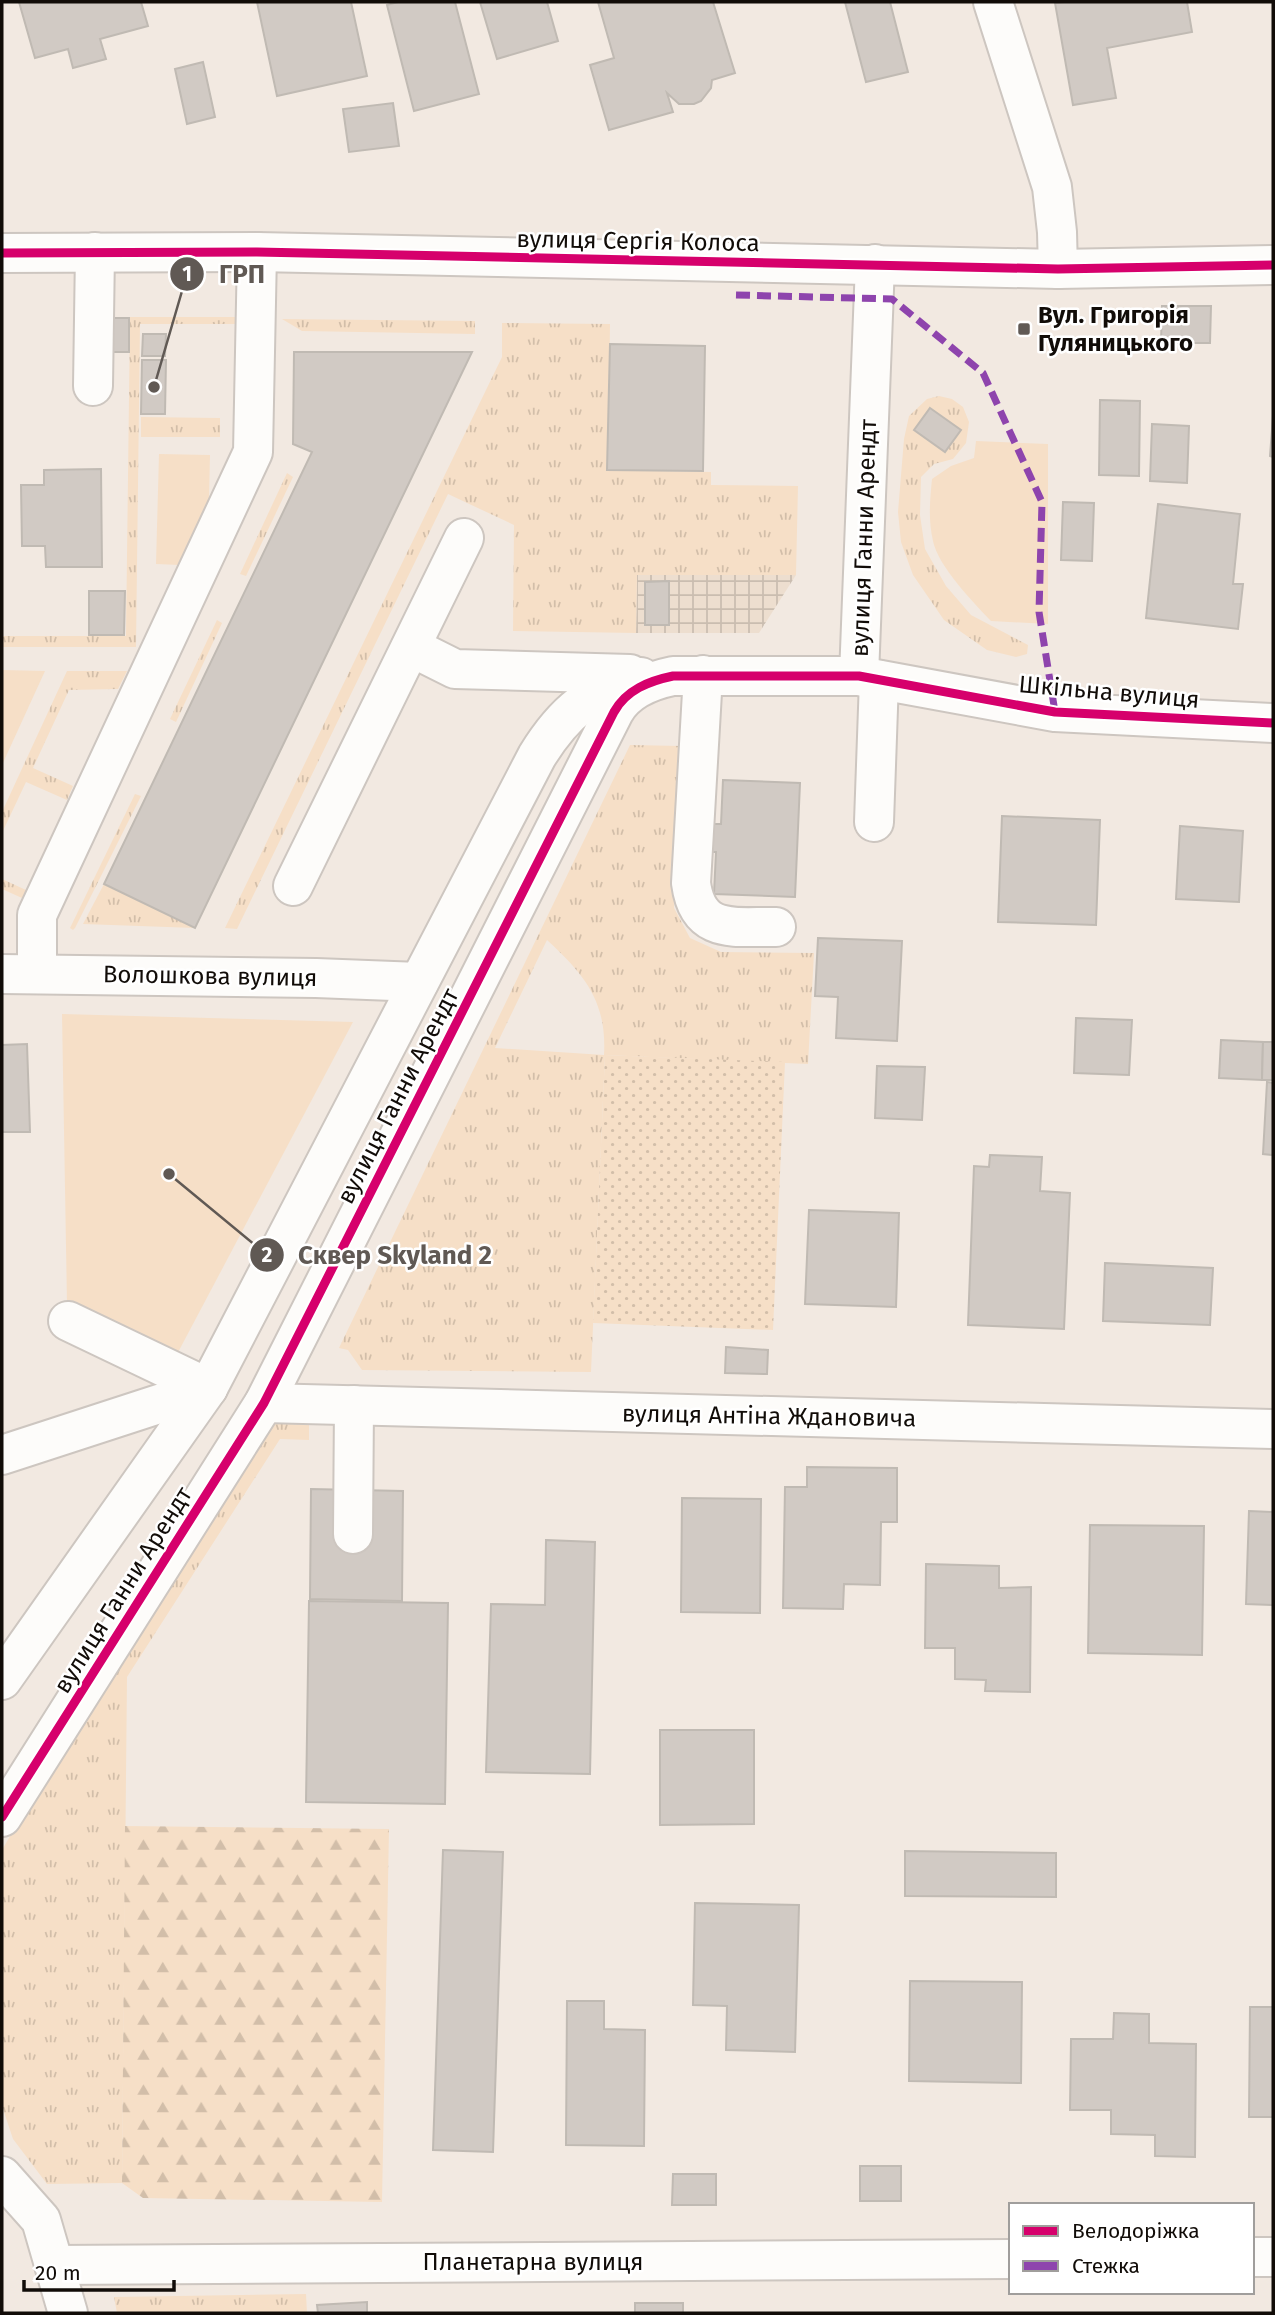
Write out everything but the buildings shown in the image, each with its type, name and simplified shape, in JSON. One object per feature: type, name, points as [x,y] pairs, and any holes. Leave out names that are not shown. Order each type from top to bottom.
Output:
[{"type":"street","points":[[993,2],[1052,187],[1058,269]]},
{"type":"street","points":[[93,386],[95,252]]},
{"type":"street","points":[[19,974],[37,915],[253,452],[257,252]]},
{"type":"street","name":"вулиця Сергія Колоса","points":[[2,253],[257,252],[1058,269],[1273,265]]},
{"type":"street","name":"вулиця Ганни Арендт","points":[[2,1817],[264,1403],[624,697],[652,681],[695,675],[869,678],[875,264]]},
{"type":"street","points":[[293,886],[464,538]]},
{"type":"street","points":[[411,647],[454,669],[695,675]]},
{"type":"street","points":[[695,675],[691,883],[693,899],[700,913],[718,926],[776,927]]},
{"type":"street","points":[[2,1679],[208,1388],[537,756],[551,734],[580,704],[594,693],[612,685],[642,677],[695,675]]},
{"type":"street","points":[[869,678],[874,822]]},
{"type":"street","name":"Шкільна вулиця","points":[[869,678],[1055,712],[1273,723]]},
{"type":"street","name":"Волошкова вулиця","points":[[19,974],[419,982]]},
{"type":"street","points":[[68,1321],[208,1388]]},
{"type":"street","points":[[2,1455],[208,1388]]},
{"type":"street","name":"вулиця Антіна Ждановича","points":[[264,1403],[1273,1429]]},
{"type":"street","points":[[353,1534],[354,1405]]},
{"type":"street","points":[[2,2176],[41,2220],[68,2313]]},
{"type":"street","points":[[1254,2257],[1273,2257]]},
{"type":"street","name":"Планетарна вулиця","points":[[55,2266],[1009,2259]]},
{"type":"shaded area","points":[[637,575],[796,575],[759,633],[636,633]]},
{"type":"green space","points":[[130,317],[246,317],[246,324],[140,324],[136,647],[2,647],[2,636],[126,636]]},
{"type":"green space","points":[[282,319],[475,321],[475,334],[302,331]]},
{"type":"green space","points":[[502,323],[610,324],[608,470],[711,472],[711,485],[798,486],[796,575],[637,575],[636,633],[513,631],[514,525],[448,494],[237,929],[225,928],[502,357]]},
{"type":"green space","points":[[939,396],[952,399],[963,407],[969,422],[966,443],[953,459],[934,464],[921,477],[920,515],[925,549],[946,586],[971,615],[1028,645],[1027,654],[1016,657],[987,650],[944,620],[913,575],[901,542],[898,512],[904,439],[909,416],[927,399]]},
{"type":"green space","points":[[141,417],[220,418],[220,437],[141,437]]},
{"type":"green space","points":[[976,441],[1048,444],[1048,624],[991,621],[957,583],[936,551],[930,518],[932,479],[951,466],[974,458]]},
{"type":"green space","points":[[159,454],[210,455],[209,499],[180,565],[156,564]]},
{"type":"green space","points":[[287,473],[293,477],[246,576],[240,574]]},
{"type":"green space","points":[[217,620],[222,623],[176,722],[170,719]]},
{"type":"green space","points":[[2,670],[45,671],[2,765]]},
{"type":"green space","points":[[67,671],[127,671],[118,689],[69,690],[33,768],[73,786],[67,800],[26,782],[2,833],[2,812]]},
{"type":"green space","points":[[630,745],[682,746],[674,908],[690,938],[721,952],[814,953],[808,1064],[605,1055],[591,1372],[362,1370],[348,1350],[339,1348]],"holes":[[[547,940],[572,965],[591,991],[602,1020],[604,1055],[495,1048]]]},
{"type":"green space","points":[[135,794],[141,796],[73,930],[70,928]]},
{"type":"green space","points":[[2,879],[26,890],[22,898],[2,889]]},
{"type":"green space","points":[[104,884],[195,928],[83,924]]},
{"type":"green space","points":[[62,1014],[353,1022],[175,1358],[67,1303]]},
{"type":"green space","points":[[605,1055],[785,1062],[773,1330],[593,1323]]},
{"type":"green space","points":[[268,1415],[309,1416],[309,1440],[280,1439],[127,1677],[122,2183],[47,2184],[13,2139],[2,2106],[2,1850],[109,1666]]},
{"type":"green space","points":[[125,1826],[389,1829],[382,2202],[143,2198],[122,2183]]},
{"type":"green space","points":[[306,2294],[307,2313],[117,2313],[114,2297]]},
{"type":"marked path","points":[[736,295],[892,299],[983,373],[1042,502],[1039,612],[1055,712]]},
{"type":"cycle path","points":[[2,253],[257,252],[1058,269],[1273,265]]},
{"type":"cycle path","points":[[2,1817],[264,1403],[614,712],[625,698],[647,684],[673,676],[859,676],[1055,712],[1273,723]]},
{"type":"place","name":"Вул. Григорія Гуляницького","points":[[1024,329]]},
{"type":"place","name":"ГРП","points":[[154,387]]},
{"type":"place","name":"Сквер Skyland 2","points":[[169,1174]]}]
